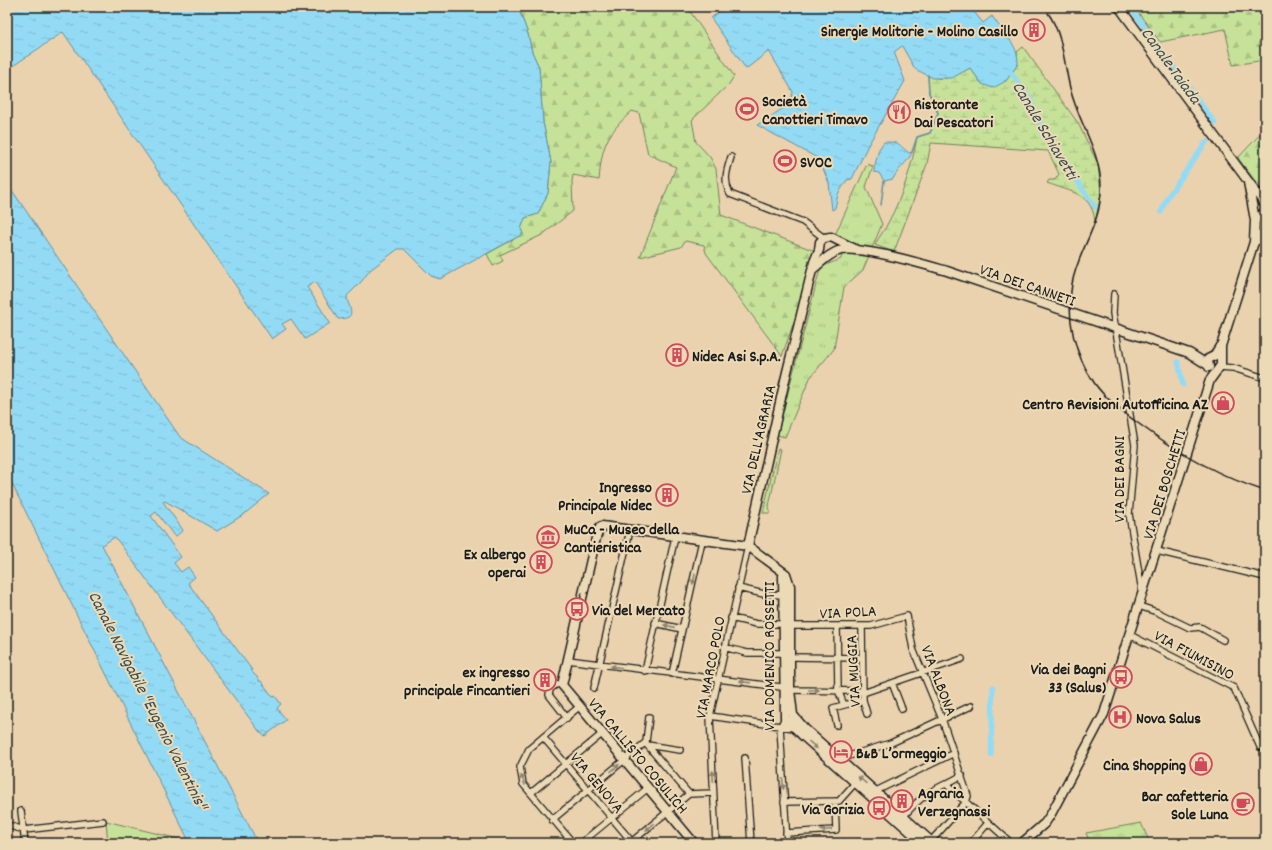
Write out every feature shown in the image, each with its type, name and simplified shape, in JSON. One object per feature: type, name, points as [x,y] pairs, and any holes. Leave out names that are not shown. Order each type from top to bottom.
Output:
[{"type":"street","points":[[1119,7],[1265,204]]},
{"type":"street","points":[[731,156],[726,175],[726,184],[730,194],[791,217],[811,228],[821,243],[822,254],[834,254]]},
{"type":"street","name":"VIA DEI BOSCHETTI","points":[[1248,182],[1260,239]]},
{"type":"street","points":[[1255,220],[1265,212]]},
{"type":"street","name":"VIA DEI BOSCHETTI","points":[[1142,595],[1157,552],[1215,362],[1265,228]]},
{"type":"street","points":[[813,269],[819,261],[834,254],[838,241],[831,237],[821,243]]},
{"type":"street","name":"VIA DEI CANNETI","points":[[838,241],[856,250],[906,260],[947,271],[1265,378]]},
{"type":"street","name":"VIA DELL'AGRARIA","points":[[748,546],[787,373],[821,243]]},
{"type":"street","name":"VIA DEI CANNETI","points":[[834,254],[856,250]]},
{"type":"street","name":"VIA DEI BAGNI","points":[[1022,843],[1045,823],[1051,814],[1100,723],[1142,595],[1129,514],[1135,445],[1112,302],[1114,294]]},
{"type":"street","points":[[567,718],[549,695],[550,689],[557,684],[562,686],[594,546],[600,527],[748,546],[781,570]]},
{"type":"street","points":[[594,688],[630,530]]},
{"type":"street","points":[[645,671],[675,537]]},
{"type":"street","points":[[672,674],[702,541]]},
{"type":"street","name":"VIA MARCO POLO","points":[[716,843],[710,716],[724,647],[748,546]]},
{"type":"street","points":[[1157,552],[1265,577]]},
{"type":"street","name":"VIA DOMENICO ROSSETTI","points":[[781,570],[784,578],[787,689],[785,718],[780,727],[787,843]]},
{"type":"street","name":"VIA DOMENICO ROSSETTI","points":[[781,570],[788,578],[786,625]]},
{"type":"street","points":[[738,588],[764,594],[784,595]]},
{"type":"street","points":[[1139,606],[1157,612],[1190,628],[1200,627],[1223,640]]},
{"type":"street","name":"VIA POLA","points":[[731,618],[757,624],[871,626],[907,616]]},
{"type":"street","name":"VIA ALBONA","points":[[907,616],[913,649],[942,719],[962,775],[968,796],[966,802]]},
{"type":"street","points":[[655,623],[682,629]]},
{"type":"street","points":[[837,626],[838,690],[844,705]]},
{"type":"street","name":"VIA MUGGIA","points":[[862,626],[863,700],[867,714]]},
{"type":"street","name":"VIA FIUMISINO","points":[[1130,635],[1234,688],[1260,747]]},
{"type":"street","points":[[724,647],[748,653],[862,658]]},
{"type":"street","points":[[568,660],[787,689],[859,691],[863,693],[962,659]]},
{"type":"street","points":[[892,684],[902,709]]},
{"type":"street","name":"VIA CALLISTO COSULICH","points":[[562,686],[694,843]]},
{"type":"street","name":"VIA DOMENICO ROSSETTI","points":[[787,689],[793,715],[805,729],[839,760]]},
{"type":"street","points":[[837,725],[833,708],[863,700]]},
{"type":"street","points":[[573,843],[530,793],[524,784],[520,767],[529,749],[580,706]]},
{"type":"street","points":[[839,760],[891,743],[971,706]]},
{"type":"street","points":[[710,716],[794,728]]},
{"type":"street","points":[[552,820],[646,743],[649,717]]},
{"type":"street","points":[[785,718],[794,728],[855,783],[929,842]]},
{"type":"street","points":[[530,793],[603,733]]},
{"type":"street","name":"VIA GENOVA","points":[[543,737],[632,843]]},
{"type":"street","points":[[646,743],[689,794]]},
{"type":"street","points":[[646,743],[680,750]]},
{"type":"street","points":[[876,791],[954,753]]},
{"type":"street","points":[[746,758],[751,843]]},
{"type":"street","points":[[839,760],[876,791],[929,842]]},
{"type":"street","points":[[903,816],[915,803],[927,794],[947,785],[962,775]]},
{"type":"street","points":[[784,802],[839,801],[855,783]]},
{"type":"street","points":[[947,785],[1011,843]]},
{"type":"street","points":[[580,843],[648,788]]},
{"type":"street","points":[[632,843],[689,794],[713,793]]},
{"type":"street","points":[[786,833],[836,830],[835,801]]},
{"type":"street","points":[[929,842],[966,802]]},
{"type":"street","points":[[21,810],[25,843]]},
{"type":"street","points":[[7,825],[24,830],[103,821]]},
{"type":"street","points":[[971,843],[988,823]]},
{"type":"green space","points":[[518,7],[687,7],[734,76],[729,84],[692,120],[696,142],[710,157],[716,169],[721,215],[815,251],[804,293],[782,356],[706,253],[704,245],[685,241],[681,247],[640,257],[676,167],[648,154],[639,113],[632,111],[623,119],[611,134],[604,149],[599,180],[573,175],[573,211],[542,235],[500,255],[503,261],[493,266],[487,254],[523,234],[521,229],[525,218],[538,214],[548,193],[551,162],[543,122],[539,67],[532,52],[528,34]]},
{"type":"green space","points":[[1134,7],[1265,7],[1265,60],[1233,65],[1225,29],[1160,42]]},
{"type":"green space","points":[[1023,47],[1078,123],[1098,164],[1101,193],[1095,223],[1090,205],[1079,195],[1047,183],[1049,180],[1055,180],[1059,174],[1048,151],[931,143],[927,164],[894,252],[875,245],[894,211],[903,191],[910,169],[917,137],[930,133],[938,113],[929,93],[928,75],[945,78],[970,68],[982,84],[1006,81],[1017,65],[1017,52]]},
{"type":"green space","points":[[1265,129],[1265,194],[1238,158]]},
{"type":"green space","points":[[867,164],[873,166],[866,187],[882,224],[863,270],[844,287],[834,349],[810,378],[785,437],[777,435],[819,273],[825,266],[841,259],[843,243],[835,235]]},
{"type":"green space","points":[[778,448],[781,449],[769,506],[770,513],[763,513]]},
{"type":"green space","points":[[106,821],[183,840],[184,843],[108,843]]},
{"type":"green space","points":[[1141,823],[1150,843],[1090,843],[1086,833]]},
{"type":"water","points":[[7,7],[518,7],[528,34],[532,52],[539,67],[543,122],[551,162],[548,193],[538,214],[525,218],[521,229],[523,234],[440,279],[431,276],[404,249],[398,249],[370,270],[361,282],[347,296],[351,311],[349,317],[338,319],[315,282],[307,287],[330,323],[305,339],[291,319],[282,324],[286,329],[272,339],[63,32],[7,70]]},
{"type":"water","points":[[726,7],[970,7],[983,23],[992,16],[1013,44],[1018,57],[1018,64],[1006,81],[993,88],[982,84],[970,68],[952,78],[933,78],[915,69],[902,46],[894,52],[905,81],[867,147],[852,179],[847,180],[838,194],[835,208],[832,210],[829,183],[819,159],[757,125],[790,104],[793,92],[769,51],[746,69],[711,18]]},
{"type":"water","points":[[884,142],[897,143],[909,153],[912,152],[893,179],[884,181],[879,173],[874,172],[874,169],[879,149]]},
{"type":"water","name":"Canale Navigabile \"Eugenio Valentinis\"","points":[[7,183],[180,437],[269,494],[243,515],[217,531],[165,501],[163,502],[183,530],[175,537],[156,512],[151,516],[181,557],[174,563],[181,572],[188,567],[195,577],[188,583],[252,670],[251,671],[273,697],[275,696],[281,704],[277,708],[286,720],[265,736],[259,731],[115,537],[102,545],[258,843],[190,843],[7,474]]},
{"type":"waterway","name":"Canale Taiada","points":[[1130,7],[1215,123]]},
{"type":"waterway","name":"Canale Schiavetti","points":[[1011,73],[1030,98],[1046,136],[1095,207]]},
{"type":"waterway","points":[[912,152],[917,137],[930,133],[938,113],[929,93],[928,75]]},
{"type":"waterway","name":"Canale Taiada","points":[[1161,212],[1167,198],[1207,141]]},
{"type":"waterway","points":[[881,205],[884,181]]},
{"type":"waterway","name":"Canale Schiavetti","points":[[1178,362],[1183,385]]},
{"type":"waterway","points":[[991,755],[993,687]]},
{"type":"railway","points":[[1048,13],[1057,30],[1070,88],[1078,113],[1093,148],[1100,173],[1101,186],[1098,213],[1079,259],[1070,297],[1073,336],[1082,361],[1095,384],[1104,395],[1129,417],[1150,432],[1213,470],[1265,491]]},
{"type":"railway","points":[[577,609],[582,593]]},
{"type":"place","name":"Sinergie Molitorie - Molino Casillo","points":[[1034,30]]},
{"type":"place","name":"Società Canottieri Timavo","points":[[747,109]]},
{"type":"place","name":"Ristorante Dai Pescatori","points":[[899,112]]},
{"type":"place","name":"SVOC","points":[[785,161]]},
{"type":"place","name":"Nidec Asi S.p.A.","points":[[677,355]]},
{"type":"place","name":"Centro Revisioni Autofficina AZ","points":[[1223,403]]},
{"type":"place","name":"Ingresso Principale Nidec","points":[[667,495]]},
{"type":"place","name":"MuCa - Museo della Cantieristica","points":[[548,537]]},
{"type":"place","name":"Ex albergo operai","points":[[541,562]]},
{"type":"place","name":"Via del Mercato","points":[[577,609]]},
{"type":"place","name":"Via dei Bagni 33 (Salus)","points":[[1121,677]]},
{"type":"place","name":"ex ingresso principale Fincantieri","points":[[545,680]]},
{"type":"place","name":"Nova Salus","points":[[1120,717]]},
{"type":"place","name":"B&B L’ormeggio","points":[[841,752]]},
{"type":"place","name":"Cina Shopping","points":[[1201,764]]},
{"type":"place","name":"Agraria Verzegnassi","points":[[902,801]]},
{"type":"place","name":"Bar cafetteria Sole Luna","points":[[1243,804]]},
{"type":"place","name":"Via Gorizia","points":[[879,808]]}]
